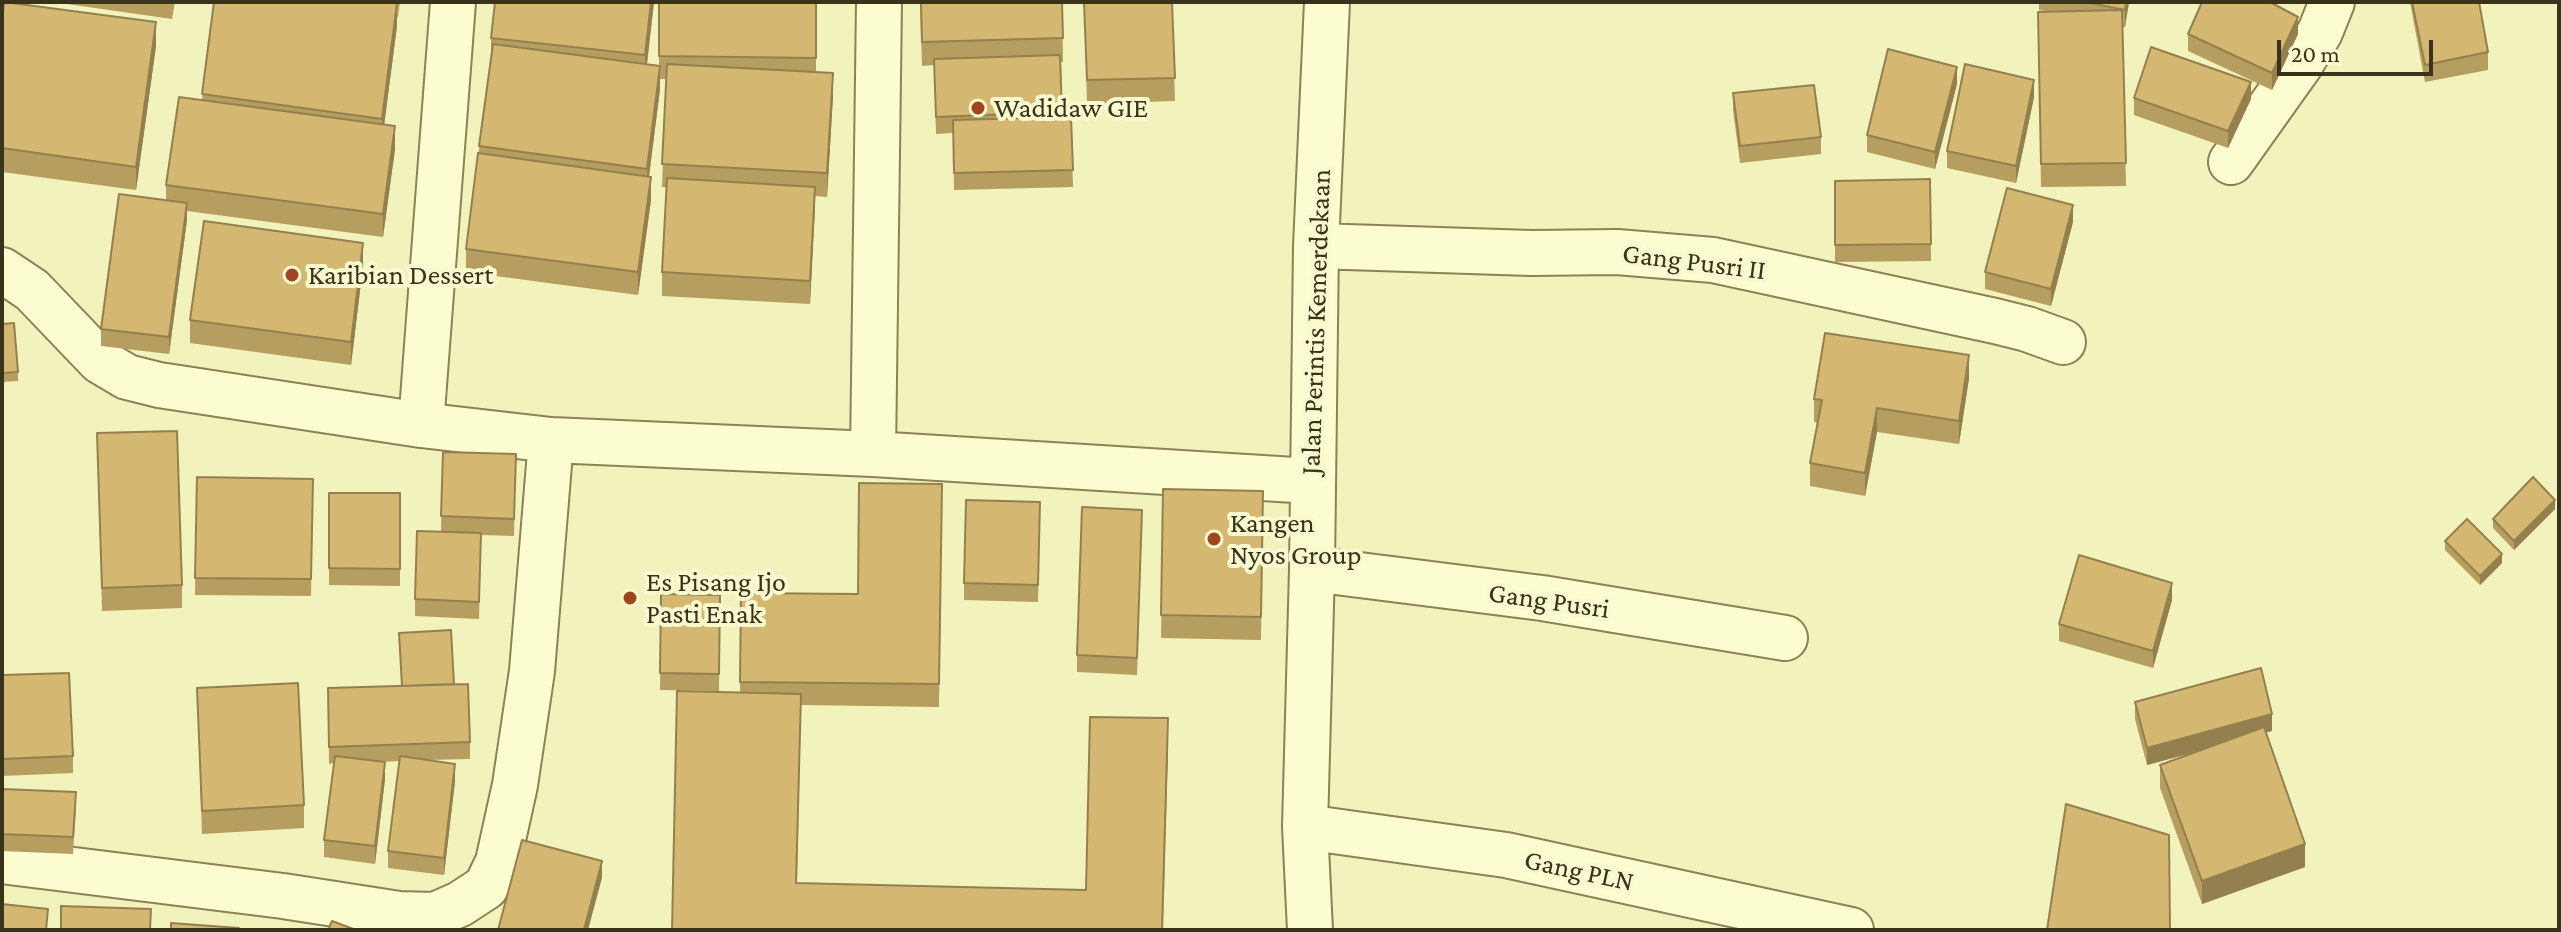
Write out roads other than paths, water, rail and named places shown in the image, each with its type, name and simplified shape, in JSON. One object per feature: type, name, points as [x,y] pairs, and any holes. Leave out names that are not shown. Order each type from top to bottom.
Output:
[{"type":"street","points":[[421,425],[453,2]]},
{"type":"street","points":[[873,454],[879,2]]},
{"type":"street","name":"Jalan Perintis Kemerdekaan","points":[[1310,930],[1305,827],[1312,569],[1311,481],[1316,246],[1327,2]]},
{"type":"street","points":[[2231,162],[2300,65],[2320,32],[2332,2]]},
{"type":"street","name":"Gang Pusri II","points":[[1316,246],[1531,253],[1617,252],[1713,260],[1995,321],[2063,342]]},
{"type":"street","points":[[2,270],[32,290],[100,361],[127,377],[159,385],[421,425],[551,440],[873,454],[1311,481]]},
{"type":"street","points":[[2,861],[280,913],[435,915],[486,887],[498,862],[515,785],[532,671],[551,440]]},
{"type":"street","name":"Gang Pusri","points":[[1312,569],[1542,598],[1785,638]]},
{"type":"street","name":"Gang PLN","points":[[1305,827],[1506,855],[1851,930]]},
{"type":"place","name":"Wadidaw GIE","points":[[978,108]]},
{"type":"place","name":"Karibian Dessert","points":[[292,275]]},
{"type":"place","name":"Kangen Nyos Group","points":[[1214,539]]},
{"type":"place","name":"Es Pisang Ijo Pasti Enak","points":[[630,598]]}]
